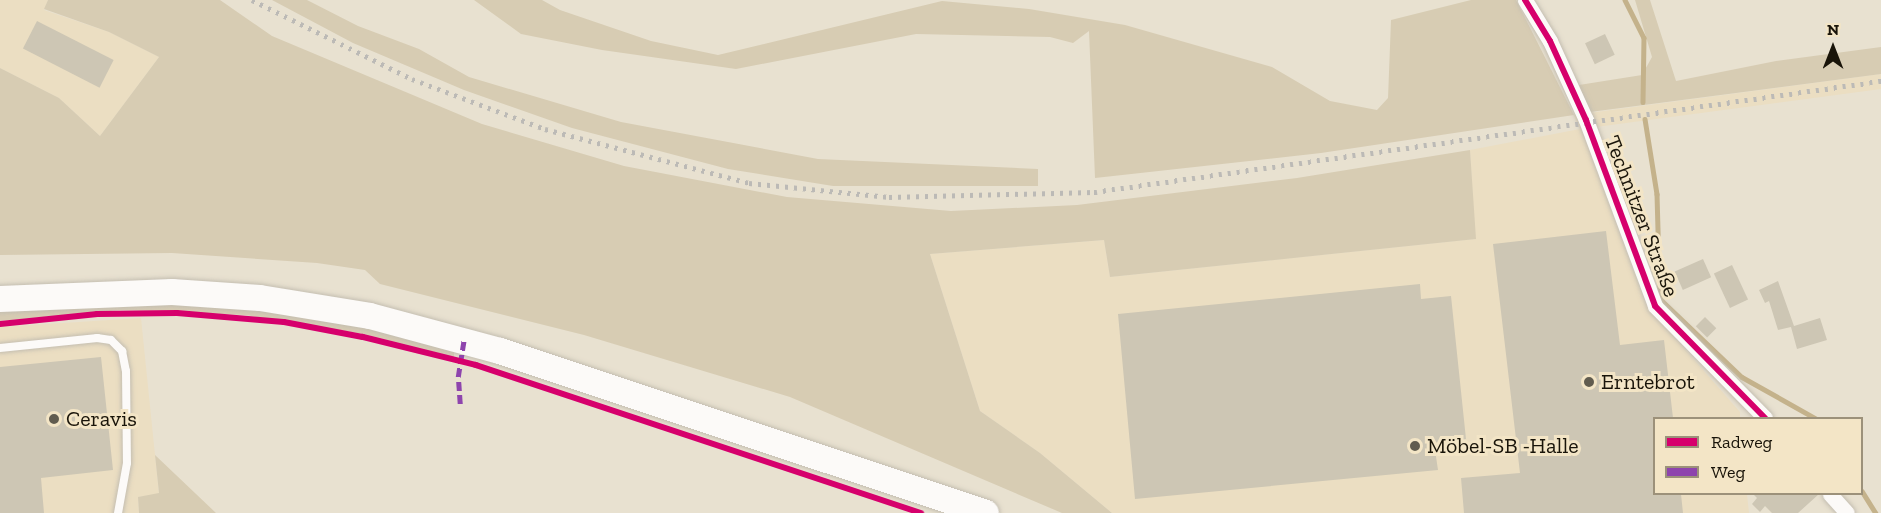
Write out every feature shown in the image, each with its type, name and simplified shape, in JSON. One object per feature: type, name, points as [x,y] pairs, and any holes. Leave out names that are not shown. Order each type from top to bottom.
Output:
[{"type":"main road","points":[[0,299],[172,292],[260,298],[370,316],[500,351],[986,513]]},
{"type":"street","name":"Technitzer Straße","points":[[1525,0],[1550,41],[1586,120],[1655,306],[1764,417]]},
{"type":"street","points":[[1831,495],[1847,513]]},
{"type":"lane","points":[[0,348],[97,338],[111,340],[122,351],[126,371],[127,463],[118,513]]},
{"type":"shaded area","points":[[0,0],[48,0],[44,10],[109,32],[159,57],[100,136],[59,98],[0,68]]},
{"type":"shaded area","points":[[48,0],[220,0],[272,36],[482,124],[624,166],[787,197],[951,211],[1077,205],[1297,178],[1470,150],[1476,239],[1110,277],[1104,240],[930,254],[980,411],[1040,453],[1112,513],[1062,513],[790,397],[584,335],[380,284],[365,270],[317,263],[172,253],[0,255],[0,68],[59,98],[100,136],[159,57],[109,32],[44,9]]},
{"type":"shaded area","points":[[272,0],[307,0],[358,26],[419,49],[469,77],[621,122],[818,159],[1038,169],[1038,186],[833,186],[728,169],[572,128],[464,90],[353,43]]},
{"type":"shaded area","points":[[474,0],[542,0],[560,10],[651,41],[718,55],[942,1],[1029,9],[1125,25],[1272,67],[1330,101],[1377,110],[1388,98],[1391,20],[1471,0],[1516,0],[1574,115],[1321,153],[1095,178],[1089,31],[1073,43],[1050,37],[916,34],[736,69],[602,50],[521,34]]},
{"type":"shaded area","points":[[1635,0],[1650,0],[1676,81],[1776,61],[1881,47],[1881,74],[1590,112],[1579,85],[1642,75],[1652,57]]},
{"type":"shaded area","points":[[1881,74],[1881,89],[1581,129],[1646,305],[1740,412],[1740,417],[1653,417],[1653,495],[1747,495],[1749,513],[1112,513],[1040,453],[980,411],[930,254],[1104,240],[1110,277],[1475,239],[1470,150],[1580,129],[1574,115]]},
{"type":"shaded area","points":[[196,303],[312,316],[454,348],[454,357],[364,334],[245,315],[120,310],[0,321],[0,309]]},
{"type":"shaded area","points":[[141,318],[159,494],[138,497],[139,513],[0,513],[0,327]]},
{"type":"shaded area","points":[[155,455],[216,513],[139,513],[138,497],[159,493]]},
{"type":"building","points":[[37,21],[114,60],[100,88],[23,49]]},
{"type":"building","points":[[1605,34],[1615,55],[1595,64],[1585,43]]},
{"type":"building","name":"Erntebrot","points":[[1606,231],[1620,345],[1664,340],[1673,417],[1653,417],[1653,495],[1681,495],[1683,513],[1464,513],[1461,478],[1520,473],[1493,244]]},
{"type":"building","points":[[1703,259],[1711,277],[1683,290],[1675,272]]},
{"type":"building","points":[[1732,265],[1748,299],[1730,308],[1714,273]]},
{"type":"building","points":[[1778,281],[1794,326],[1820,318],[1827,340],[1797,349],[1791,327],[1778,330],[1769,301],[1765,303],[1759,290]]},
{"type":"building","points":[[1420,284],[1421,299],[1451,296],[1466,439],[1434,443],[1438,470],[1135,499],[1118,314]]},
{"type":"building","points":[[1705,317],[1716,328],[1707,338],[1696,326]]},
{"type":"building","name":"Ceravis","points":[[101,357],[113,470],[41,478],[44,513],[0,513],[0,367]]},
{"type":"building","points":[[1754,495],[1818,495],[1798,513],[1772,513],[1765,506],[1760,512],[1752,504],[1757,498]]},
{"type":"waterway","points":[[1625,0],[1644,38],[1643,102]]},
{"type":"waterway","points":[[1645,119],[1657,194],[1660,299],[1742,377],[1813,417]]},
{"type":"waterway","points":[[1863,493],[1876,513]]},
{"type":"railway","points":[[252,0],[412,79],[545,129],[749,183],[889,197],[1094,192],[1881,81]]},
{"type":"marked path","points":[[460,404],[458,377],[464,340]]},
{"type":"cycle path","points":[[1525,0],[1550,41],[1586,120],[1655,306],[1764,417]]},
{"type":"cycle path","points":[[0,324],[97,314],[177,313],[284,322],[363,337],[476,365],[921,513]]},
{"type":"place","name":"Erntebrot","points":[[1589,382]]},
{"type":"place","name":"Ceravis","points":[[54,419]]},
{"type":"place","name":"Möbel-SB -Halle","points":[[1415,446]]}]
